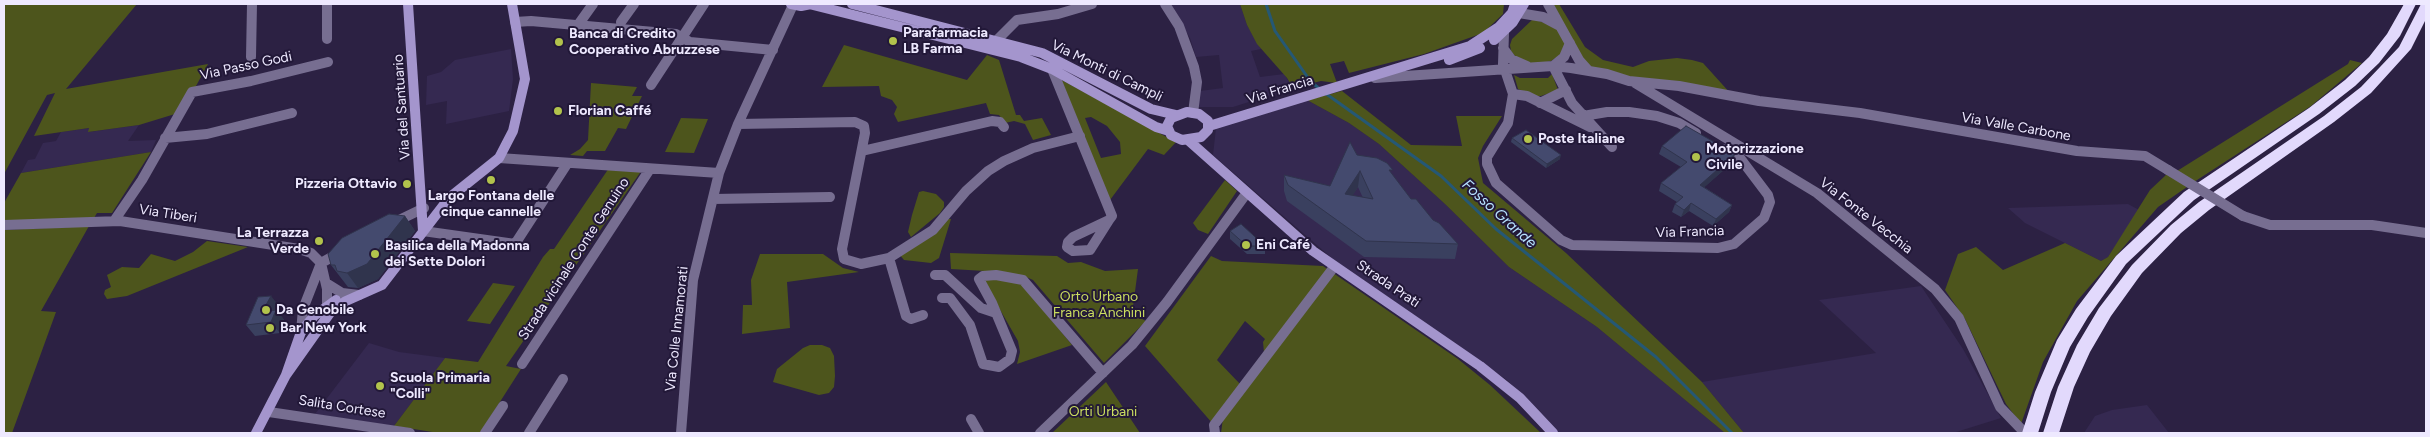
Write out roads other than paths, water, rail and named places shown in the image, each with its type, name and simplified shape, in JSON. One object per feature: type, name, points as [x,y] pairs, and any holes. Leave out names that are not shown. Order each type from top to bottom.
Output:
[{"type":"highway","points":[[2030,433],[2057,357],[2082,313],[2132,248],[2189,196],[2314,111],[2350,83],[2374,60],[2393,36],[2410,4]]},
{"type":"highway","points":[[2051,433],[2077,360],[2114,300],[2147,258],[2193,214],[2334,115],[2374,83],[2404,49],[2426,7]]},
{"type":"street","points":[[251,57],[252,4]]},
{"type":"street","points":[[327,4],[327,39]]},
{"type":"street","name":"Via del Santuario","points":[[408,4],[423,204],[423,231]]},
{"type":"street","points":[[301,332],[326,310],[382,285],[449,198],[499,158],[513,131],[525,78],[512,4]]},
{"type":"street","points":[[578,25],[593,4]]},
{"type":"street","points":[[621,22],[634,4]]},
{"type":"street","points":[[651,85],[704,4]]},
{"type":"street","points":[[792,4],[810,4],[1021,57],[1052,69],[1156,127],[1168,131],[1176,138],[1195,140],[1207,130]]},
{"type":"street","name":"Via Colle Innamorati","points":[[681,433],[693,280],[712,199],[719,173],[738,124],[773,50],[792,4]]},
{"type":"street","name":"Via Monti di Campli","points":[[852,4],[998,40],[1055,59],[1151,109],[1161,113],[1176,115]]},
{"type":"street","points":[[998,40],[1017,20],[1058,14],[1092,4]]},
{"type":"street","points":[[1165,4],[1179,26],[1194,67],[1197,82],[1193,112]]},
{"type":"street","name":"Via Francia","points":[[1207,130],[1359,80],[1423,67],[1488,44],[1503,28],[1515,10],[1524,4]]},
{"type":"street","points":[[1548,4],[1579,60],[1588,70]]},
{"type":"street","points":[[1515,10],[1543,17],[1562,28]]},
{"type":"street","points":[[515,22],[531,21],[676,34],[690,42],[773,50]]},
{"type":"street","points":[[1503,28],[1504,70],[1513,94],[1527,96],[1595,129]]},
{"type":"street","points":[[1570,43],[1564,57],[1553,66],[1572,103],[1612,147]]},
{"type":"street","name":"Via Francia","points":[[1503,48],[1511,59],[1533,68]]},
{"type":"street","name":"Via Passo Godi","points":[[114,221],[142,180],[190,95],[195,90],[251,81],[328,62]]},
{"type":"street","name":"Via Francia","points":[[1359,80],[1404,75],[1553,66],[1588,70]]},
{"type":"street","points":[[1052,69],[1112,216],[1110,220]]},
{"type":"street","name":"Via Valle Carbone","points":[[1588,70],[1629,81],[1678,86],[1760,101],[1860,113],[2077,151],[2145,156],[2243,216],[2270,225],[2372,225],[2426,233]]},
{"type":"street","name":"Via Fonte Vecchia","points":[[1629,81],[1817,193],[1935,289],[1959,318],[2000,407],[2025,433]]},
{"type":"street","points":[[1540,103],[1566,90]]},
{"type":"street","name":"Via Francia","points":[[1513,94],[1508,123],[1487,157],[1486,164],[1490,176],[1560,240],[1572,246],[1718,248],[1734,244],[1764,218],[1770,202],[1768,195],[1740,158],[1686,127],[1657,116],[1629,112],[1583,116]]},
{"type":"street","points":[[1168,131],[1168,122],[1176,115],[1193,112],[1204,117],[1207,130],[1207,157]]},
{"type":"street","points":[[165,138],[207,134],[292,113]]},
{"type":"street","points":[[1509,117],[1518,124]]},
{"type":"street","points":[[862,151],[992,121],[1000,122],[1004,127]]},
{"type":"street","points":[[738,124],[855,122],[864,126],[865,133],[862,151],[842,254],[844,260],[854,264],[889,258],[933,230],[946,217],[966,191],[988,171],[1004,161],[1033,148],[1080,136]]},
{"type":"street","name":"Strada Prati","points":[[1188,140],[1246,194],[1334,266],[1480,366],[1520,398],[1553,433]]},
{"type":"street","name":"Strada vicinale Conte Genuino","points":[[499,158],[719,173]]},
{"type":"street","points":[[423,231],[515,244],[567,164]]},
{"type":"street","name":"Strada vicinale Conte Genuino","points":[[522,364],[650,169]]},
{"type":"street","points":[[1040,433],[1132,345],[1167,302],[1246,194]]},
{"type":"street","points":[[712,199],[830,197]]},
{"type":"street","points":[[384,227],[423,204],[449,198]]},
{"type":"street","name":"Via Tiberi","points":[[4,225],[114,221],[299,249],[314,255],[322,263]]},
{"type":"street","points":[[256,433],[269,412],[286,375],[301,332],[301,318],[322,263],[351,246]]},
{"type":"street","points":[[889,258],[906,316],[911,319],[923,315]]},
{"type":"street","points":[[286,375],[304,351],[326,310],[326,283],[322,263]]},
{"type":"street","points":[[1216,433],[1214,425],[1334,266]]},
{"type":"street","points":[[935,275],[945,275],[981,308],[996,313]]},
{"type":"street","points":[[942,298],[950,298],[970,326],[981,361],[991,367],[1004,365],[1012,354],[996,313],[979,281],[980,277],[996,275],[1022,280],[1103,372]]},
{"type":"street","points":[[315,280],[312,304],[314,308],[326,310]]},
{"type":"street","points":[[326,283],[342,293],[359,294]]},
{"type":"street","points":[[529,433],[563,379]]},
{"type":"street","points":[[485,433],[503,406]]},
{"type":"street","name":"Salita Cortese","points":[[269,412],[410,433]]},
{"type":"street","points":[[971,419],[979,433]]},
{"type":"waterway","name":"Fosso Grande","points":[[1266,4],[1275,31],[1311,82],[1320,89]]},
{"type":"waterway","name":"Fosso Grande","points":[[1325,93],[1441,176],[1496,229],[1656,357],[1732,433]]},
{"type":"place","name":"Parafarmacia LB Farma","points":[[893,41]]},
{"type":"place","name":"Banca di Credito Cooperativo Abruzzese","points":[[559,42]]},
{"type":"place","name":"Florian Caffé","points":[[558,111]]},
{"type":"place","name":"Poste Italiane","points":[[1528,139]]},
{"type":"place","name":"Motorizzazione Civile","points":[[1696,157]]},
{"type":"place","name":"Largo Fontana delle cinque cannelle","points":[[491,180]]},
{"type":"place","name":"Pizzeria Ottavio","points":[[407,184]]},
{"type":"place","name":"La Terrazza Verde","points":[[319,241]]},
{"type":"place","name":"Eni Café","points":[[1246,245]]},
{"type":"place","name":"Basilica della Madonna dei Sette Dolori","points":[[375,254]]},
{"type":"place","name":"Da Genobile","points":[[266,310]]},
{"type":"place","name":"Bar New York","points":[[270,328]]},
{"type":"place","name":"Scuola Primaria \"Colli\"","points":[[380,386]]},
{"type":"park label","name":"Orto Urbano Franca Anchini","points":[[1099,306]]},
{"type":"park label","name":"Orti Urbani","points":[[1103,412]]}]
